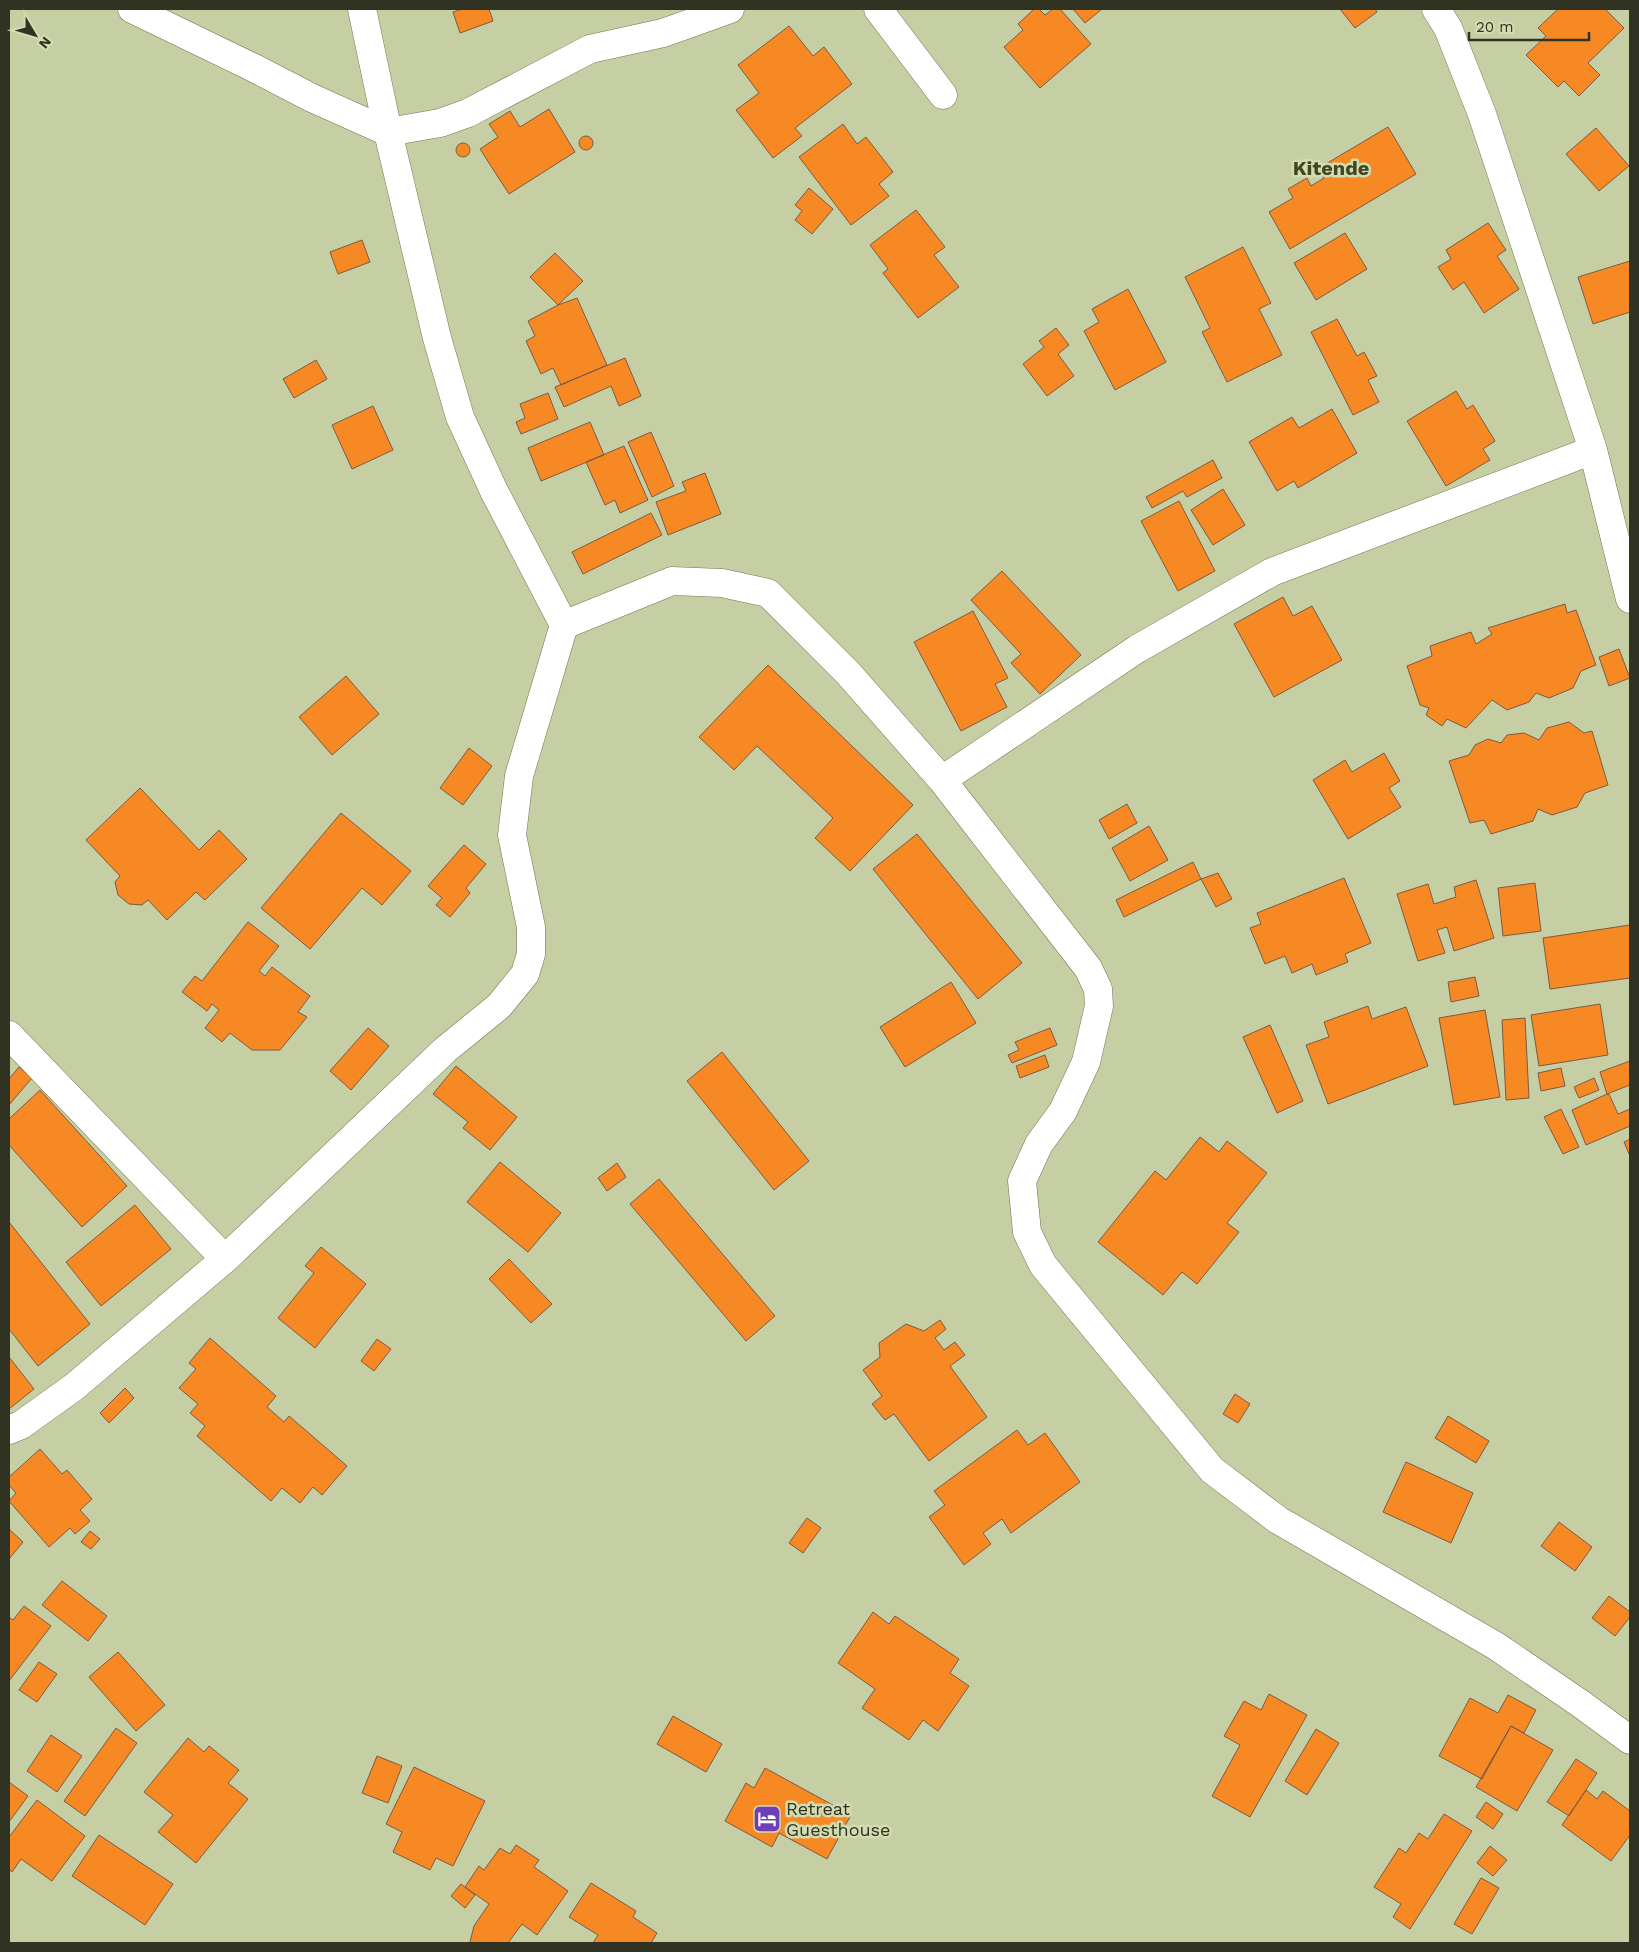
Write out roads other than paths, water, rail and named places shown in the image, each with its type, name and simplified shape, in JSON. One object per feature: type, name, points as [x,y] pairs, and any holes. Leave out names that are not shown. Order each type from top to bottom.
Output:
[{"type":"street","points":[[132,9],[312,98],[388,132],[440,124],[468,113],[590,49],[663,33],[730,9]]},
{"type":"street","points":[[9,1430],[21,1425],[74,1387],[225,1259],[445,1050],[499,1006],[525,974],[531,954],[531,927],[512,835],[519,776],[564,625],[494,491],[460,417],[437,338],[388,132],[362,9]]},
{"type":"street","points":[[878,9],[943,95]]},
{"type":"street","points":[[1436,9],[1448,28],[1482,114],[1594,450],[1630,599]]},
{"type":"street","points":[[942,780],[1137,649],[1272,572],[1594,450]]},
{"type":"street","points":[[564,625],[672,581],[722,583],[768,593],[848,673],[942,780],[1088,968],[1098,989],[1099,1006],[1086,1062],[1063,1111],[1039,1144],[1022,1181],[1027,1232],[1043,1264],[1212,1470],[1278,1520],[1496,1646],[1582,1704],[1630,1740]]},
{"type":"street","points":[[9,1035],[225,1259]]},
{"type":"place","name":"Retreat Guesthouse","points":[[767,1819]]},
{"type":"district","name":"Kitende","points":[[1331,168]]}]
